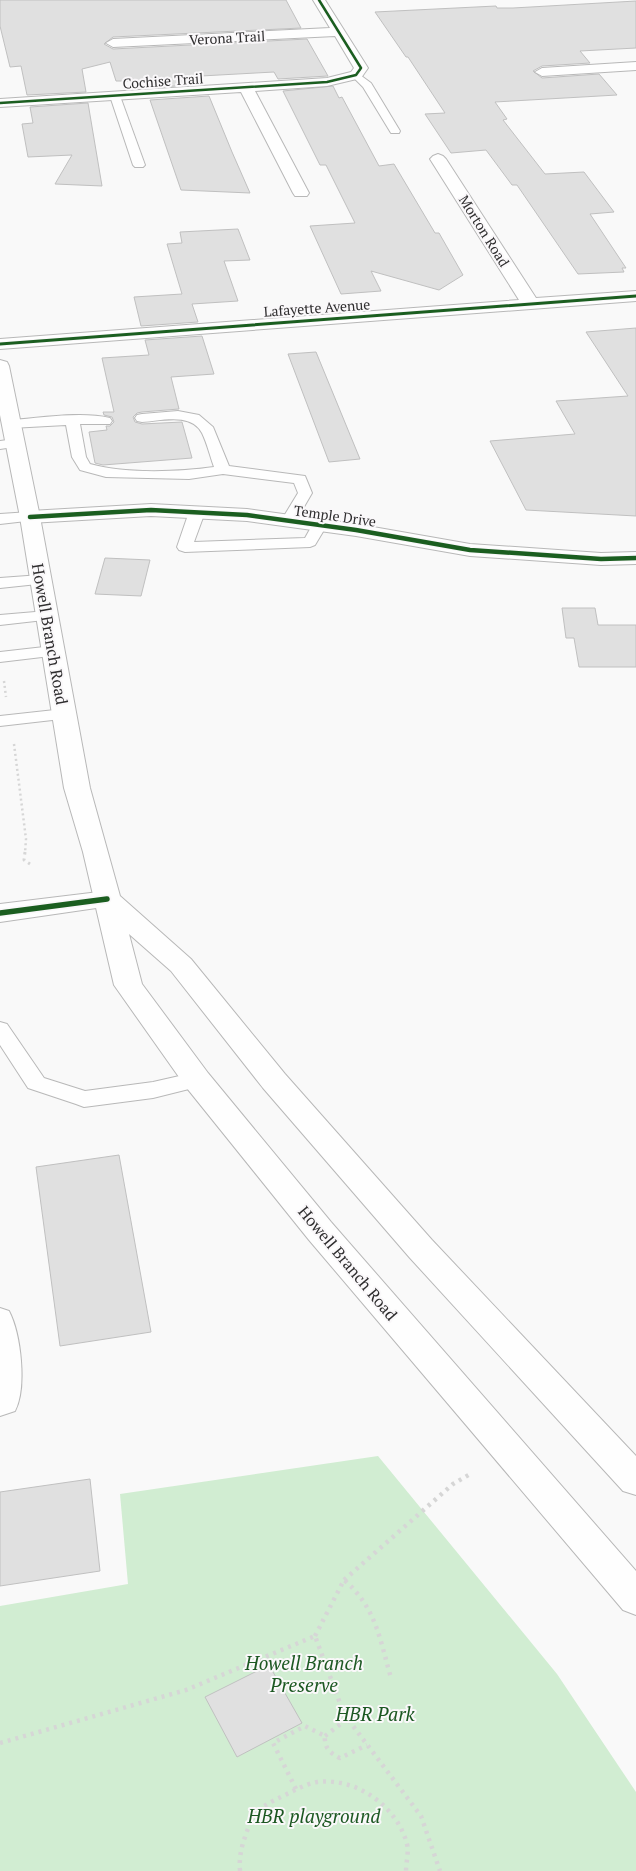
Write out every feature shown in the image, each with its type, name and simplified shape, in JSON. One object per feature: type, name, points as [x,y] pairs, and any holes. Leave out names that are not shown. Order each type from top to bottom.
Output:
[{"type":"street","points":[[319,0],[326,0]]},
{"type":"street","points":[[319,0],[361,68],[356,75]]},
{"type":"street","name":"Verona Trail","points":[[113,43],[340,32]]},
{"type":"street","points":[[542,72],[636,66]]},
{"type":"street","name":"Cochise Trail","points":[[0,103],[327,82],[356,75]]},
{"type":"street","points":[[246,87],[300,193]]},
{"type":"street","name":"Morton Road","points":[[438,159],[530,303]]},
{"type":"street","name":"Lafayette Avenue","points":[[0,344],[636,296]]},
{"type":"street","name":"Howell Branch Road","points":[[0,366],[7,429],[30,517],[77,788],[108,900],[128,985],[197,1080],[320,1232],[636,1598]]},
{"type":"street","name":"Temple Drive","points":[[30,517],[151,510],[197,512],[318,525],[470,550],[601,559],[636,558]]},
{"type":"street","points":[[0,913],[108,900],[181,965],[274,1082],[421,1249],[636,1480]]},
{"type":"lane","points":[[356,75],[367,85],[395,131]]},
{"type":"lane","points":[[115,96],[139,165]]},
{"type":"lane","points":[[142,418],[178,415],[194,418],[208,430],[212,447],[223,470]]},
{"type":"lane","points":[[72,421],[79,456],[85,467],[106,473],[189,475],[223,470],[300,478],[305,493],[289,521]]},
{"type":"lane","points":[[7,429],[72,421],[105,421]]},
{"type":"lane","points":[[197,512],[185,547],[310,542],[318,525]]},
{"type":"lane","points":[[0,519],[30,517]]},
{"type":"lane","points":[[0,583],[41,580]]},
{"type":"lane","points":[[0,620],[47,616]]},
{"type":"lane","points":[[0,657],[54,651]]},
{"type":"lane","points":[[0,721],[64,714]]},
{"type":"lane","points":[[0,1029],[36,1082],[84,1099],[153,1090],[197,1080]]},
{"type":"lane","points":[[0,1318],[9,1357],[6,1404],[0,1406]]},
{"type":"path","points":[[14,744],[26,839],[24,860],[30,864]]},
{"type":"path","points":[[0,1743],[186,1690],[315,1636],[344,1580],[453,1484],[472,1473]]},
{"type":"path","points":[[344,1580],[356,1588],[370,1607],[391,1678]]},
{"type":"path","points":[[315,1636],[344,1714],[421,1816],[440,1871]]},
{"type":"path","points":[[347,1719],[325,1736],[324,1743],[329,1753],[340,1758],[367,1745]]},
{"type":"path","points":[[296,1789],[273,1743],[305,1726],[325,1736]]},
{"type":"path","points":[[240,1871],[242,1844],[251,1819],[270,1802],[296,1789],[317,1782],[343,1782],[362,1790],[381,1802],[397,1821],[407,1846],[406,1871]]},
{"type":"green space","name":"Howell Branch Preserve","points":[[378,1456],[557,1674],[636,1792],[636,1871],[0,1871],[0,1606],[128,1584],[120,1494]]},
{"type":"building","points":[[0,0],[286,0],[301,28],[113,37],[104,44],[113,49],[307,39],[328,76],[278,79],[274,72],[201,76],[204,84],[146,88],[144,81],[116,81],[110,62],[82,69],[86,92],[27,95],[21,66],[10,67],[0,26]]},
{"type":"building","points":[[636,1],[636,48],[580,51],[590,63],[542,66],[533,71],[542,78],[599,74],[617,95],[495,102],[507,119],[503,120],[545,174],[584,172],[614,212],[590,214],[626,268],[622,268],[624,272],[578,274],[517,185],[512,185],[486,150],[451,153],[425,114],[445,113],[375,12],[496,6],[497,8],[513,8]]},
{"type":"building","points":[[333,86],[339,98],[342,97],[379,166],[394,164],[435,233],[439,233],[463,275],[439,290],[371,271],[381,291],[341,294],[310,226],[355,223],[326,165],[320,165],[283,91]]},
{"type":"building","points":[[209,96],[250,193],[181,190],[150,100]]},
{"type":"building","points":[[88,103],[102,186],[55,184],[72,155],[28,157],[22,124],[33,123],[30,107]]},
{"type":"building","points":[[238,229],[250,260],[224,261],[238,301],[192,304],[198,322],[141,326],[134,297],[182,294],[167,244],[182,243],[180,232]]},
{"type":"building","points":[[636,328],[636,516],[526,510],[490,441],[575,434],[556,401],[628,396],[586,332]]},
{"type":"building","points":[[202,336],[214,374],[171,377],[179,409],[142,412],[137,413],[133,417],[135,422],[142,424],[182,422],[192,458],[103,465],[95,463],[89,432],[107,430],[106,426],[110,426],[114,422],[112,417],[104,415],[103,412],[114,412],[102,358],[149,355],[145,340]]},
{"type":"building","points":[[316,352],[360,459],[329,462],[288,354]]},
{"type":"building","points":[[105,558],[150,560],[141,596],[95,594]]},
{"type":"building","points":[[562,608],[595,608],[598,625],[636,625],[636,667],[579,667],[574,638],[566,638]]},
{"type":"building","points":[[119,1155],[151,1332],[60,1346],[36,1167]]},
{"type":"building","points":[[90,1479],[100,1571],[0,1586],[0,1492]]},
{"type":"building","points":[[269,1665],[302,1723],[237,1757],[205,1697]]},
{"type":"cycle path","points":[[0,103],[327,82],[356,75],[361,68],[319,0]]},
{"type":"cycle path","points":[[0,344],[636,296]]},
{"type":"cycle path","points":[[30,517],[151,510],[247,515],[356,530],[470,550],[601,559],[636,558]]},
{"type":"cycle path","points":[[0,913],[107,899]]},
{"type":"park label","name":"HBR Park","points":[[375,1714]]},
{"type":"park label","name":"HBR playground","points":[[314,1816]]}]
